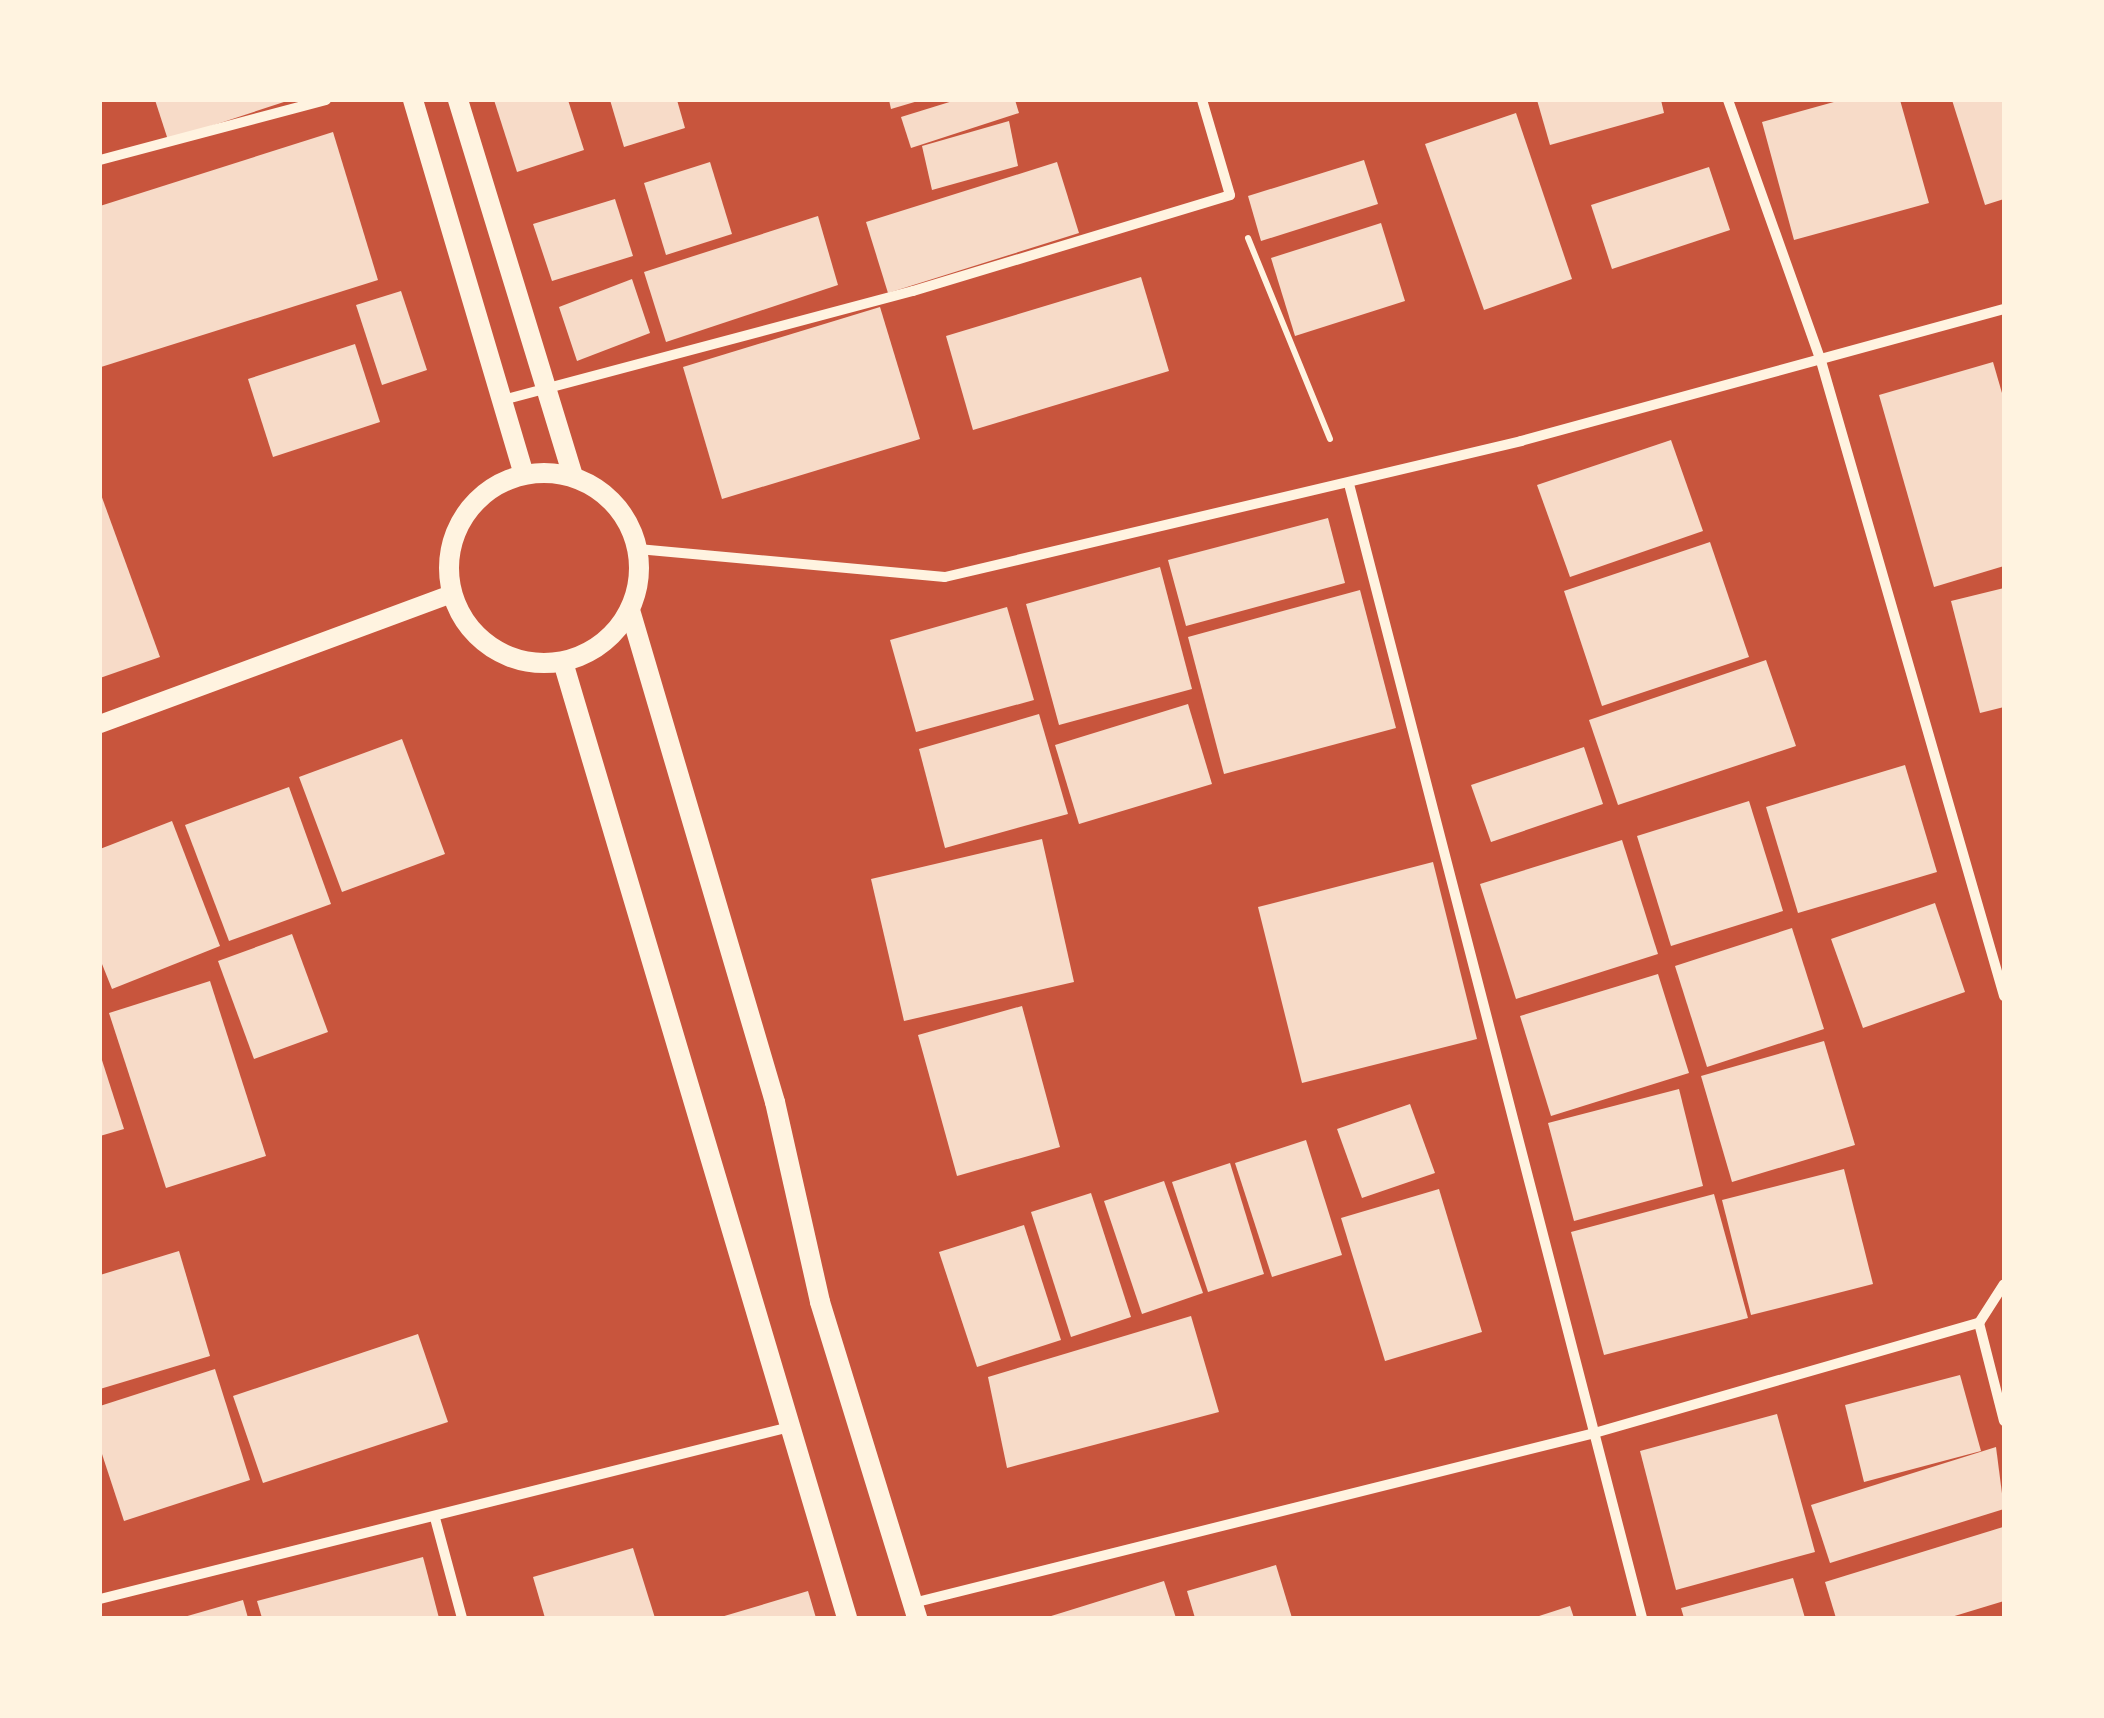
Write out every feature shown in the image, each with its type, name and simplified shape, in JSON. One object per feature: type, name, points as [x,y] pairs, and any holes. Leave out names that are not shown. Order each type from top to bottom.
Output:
[{"type":"main road","points":[[413,100],[524,474]]},
{"type":"main road","points":[[458,100],[573,477]]},
{"type":"main road","points":[[524,474],[573,477],[615,504],[638,549],[640,580],[630,610],[613,634],[563,662],[506,656],[482,642],[452,594],[455,533],[471,506],[524,474]]},
{"type":"main road","points":[[630,610],[775,1102],[820,1302],[915,1610]]},
{"type":"main road","points":[[563,662],[847,1618]]},
{"type":"street","points":[[100,160],[326,100]]},
{"type":"street","points":[[502,400],[913,291],[1230,195],[1202,100]]},
{"type":"street","points":[[1728,100],[1821,361],[2004,996]]},
{"type":"street","points":[[638,549],[945,577],[1349,484],[1821,361],[2004,309]]},
{"type":"street","points":[[1349,484],[1591,1434],[1642,1618]]},
{"type":"street","points":[[100,724],[452,594]]},
{"type":"street","points":[[915,1610],[1591,1434],[1979,1322],[2004,1284]]},
{"type":"street","points":[[1979,1322],[2004,1421]]},
{"type":"street","points":[[100,1599],[791,1426]]},
{"type":"street","points":[[435,1518],[462,1618]]},
{"type":"path","points":[[1230,195],[1349,484]]},
{"type":"building","points":[[155,100],[287,100],[287,101],[168,140]]},
{"type":"building","points":[[494,100],[568,100],[584,150],[517,172]]},
{"type":"building","points":[[610,100],[677,100],[685,128],[624,147]]},
{"type":"building","points":[[889,100],[918,100],[918,101],[891,109]]},
{"type":"building","points":[[956,100],[1015,100],[1019,113],[911,148],[901,117]]},
{"type":"building","points":[[1537,100],[1661,100],[1664,113],[1550,145]]},
{"type":"building","points":[[1841,100],[1900,100],[1929,203],[1794,240],[1762,122]]},
{"type":"building","points":[[1952,100],[2004,100],[2004,199],[1985,205]]},
{"type":"building","points":[[1516,113],[1572,279],[1484,310],[1425,144]]},
{"type":"building","points":[[1009,121],[1018,166],[932,190],[922,146]]},
{"type":"building","points":[[333,132],[378,280],[101,367],[100,206]]},
{"type":"building","points":[[1364,160],[1378,204],[1261,241],[1248,196]]},
{"type":"building","points":[[710,162],[732,234],[666,255],[644,183]]},
{"type":"building","points":[[1057,162],[1079,233],[888,293],[866,222]]},
{"type":"building","points":[[1709,167],[1730,230],[1612,269],[1591,205]]},
{"type":"building","points":[[615,199],[633,256],[552,281],[533,224]]},
{"type":"building","points":[[818,216],[838,285],[666,342],[644,272]]},
{"type":"building","points":[[1381,223],[1405,301],[1295,336],[1271,258]]},
{"type":"building","points":[[1141,277],[1169,371],[973,430],[946,336]]},
{"type":"building","points":[[632,279],[650,333],[577,361],[559,307]]},
{"type":"building","points":[[401,291],[427,370],[382,385],[356,305]]},
{"type":"building","points":[[880,307],[920,439],[722,499],[683,367]]},
{"type":"building","points":[[355,344],[380,422],[273,457],[248,379]]},
{"type":"building","points":[[1993,362],[2004,400],[2004,566],[1934,587],[1879,395]]},
{"type":"building","points":[[1671,440],[1703,531],[1570,577],[1537,485]]},
{"type":"building","points":[[100,492],[160,657],[100,678]]},
{"type":"building","points":[[1328,518],[1345,583],[1186,626],[1168,560]]},
{"type":"building","points":[[1710,542],[1749,657],[1602,706],[1564,591]]},
{"type":"building","points":[[1160,567],[1192,689],[1059,725],[1026,604]]},
{"type":"building","points":[[2004,588],[2004,707],[1980,713],[1951,601]]},
{"type":"building","points":[[1360,590],[1396,728],[1224,774],[1188,637]]},
{"type":"building","points":[[1007,607],[1034,700],[916,732],[890,640]]},
{"type":"building","points":[[1766,660],[1796,746],[1618,805],[1589,720]]},
{"type":"building","points":[[1188,704],[1212,784],[1079,824],[1055,745]]},
{"type":"building","points":[[1039,714],[1068,814],[945,848],[919,749]]},
{"type":"building","points":[[402,739],[445,854],[342,892],[299,777]]},
{"type":"building","points":[[1584,747],[1603,804],[1491,842],[1471,785]]},
{"type":"building","points":[[1905,765],[1937,872],[1798,913],[1766,807]]},
{"type":"building","points":[[289,787],[331,904],[229,941],[185,825]]},
{"type":"building","points":[[1749,801],[1783,911],[1671,946],[1637,836]]},
{"type":"building","points":[[172,821],[220,946],[112,989],[100,959],[100,849]]},
{"type":"building","points":[[1042,839],[1074,982],[904,1021],[871,879]]},
{"type":"building","points":[[1622,840],[1658,954],[1516,999],[1480,884]]},
{"type":"building","points":[[1433,862],[1477,1039],[1302,1083],[1258,907]]},
{"type":"building","points":[[1935,903],[1965,992],[1863,1028],[1831,939]]},
{"type":"building","points":[[1792,928],[1824,1029],[1707,1067],[1675,966]]},
{"type":"building","points":[[292,934],[328,1032],[254,1059],[218,961]]},
{"type":"building","points":[[1658,974],[1689,1073],[1551,1116],[1520,1016]]},
{"type":"building","points":[[210,981],[266,1156],[166,1188],[109,1013]]},
{"type":"building","points":[[1022,1006],[1060,1147],[957,1176],[918,1035]]},
{"type":"building","points":[[1824,1041],[1855,1145],[1732,1182],[1701,1076]]},
{"type":"building","points":[[100,1054],[124,1129],[100,1136]]},
{"type":"building","points":[[1679,1089],[1703,1186],[1574,1221],[1548,1123]]},
{"type":"building","points":[[1410,1104],[1435,1173],[1362,1198],[1337,1129]]},
{"type":"building","points":[[1306,1140],[1342,1255],[1272,1277],[1235,1163]]},
{"type":"building","points":[[1230,1163],[1264,1274],[1208,1292],[1172,1182]]},
{"type":"building","points":[[1844,1169],[1873,1284],[1751,1315],[1722,1200]]},
{"type":"building","points":[[1164,1181],[1203,1293],[1142,1314],[1104,1201]]},
{"type":"building","points":[[1439,1189],[1482,1332],[1385,1361],[1341,1218]]},
{"type":"building","points":[[1091,1193],[1131,1317],[1071,1337],[1031,1212]]},
{"type":"building","points":[[1714,1194],[1748,1318],[1604,1355],[1571,1232]]},
{"type":"building","points":[[1024,1225],[1061,1340],[977,1367],[939,1252]]},
{"type":"building","points":[[179,1251],[210,1356],[100,1389],[100,1275]]},
{"type":"building","points":[[1191,1316],[1219,1412],[1007,1468],[988,1377]]},
{"type":"building","points":[[418,1334],[448,1422],[263,1483],[233,1396]]},
{"type":"building","points":[[215,1369],[250,1480],[124,1521],[100,1448],[100,1406]]},
{"type":"building","points":[[1960,1375],[1981,1451],[1864,1482],[1845,1405]]},
{"type":"building","points":[[1777,1414],[1815,1552],[1676,1590],[1640,1451]]},
{"type":"building","points":[[1996,1447],[2004,1509],[1830,1563],[1811,1505]]},
{"type":"building","points":[[2003,1527],[2004,1601],[1948,1618],[1836,1618],[1825,1582]]},
{"type":"building","points":[[633,1548],[655,1618],[545,1618],[533,1577]]},
{"type":"building","points":[[423,1557],[439,1618],[262,1618],[257,1601]]},
{"type":"building","points":[[1276,1565],[1292,1618],[1195,1618],[1187,1591]]},
{"type":"building","points":[[1793,1578],[1805,1618],[1684,1618],[1681,1608]]},
{"type":"building","points":[[1164,1581],[1176,1618],[1048,1618],[1048,1617]]},
{"type":"building","points":[[808,1591],[816,1618],[721,1618],[721,1617]]},
{"type":"building","points":[[243,1600],[248,1618],[184,1618],[184,1617]]},
{"type":"building","points":[[1570,1606],[1574,1618],[1536,1618],[1536,1617]]}]
